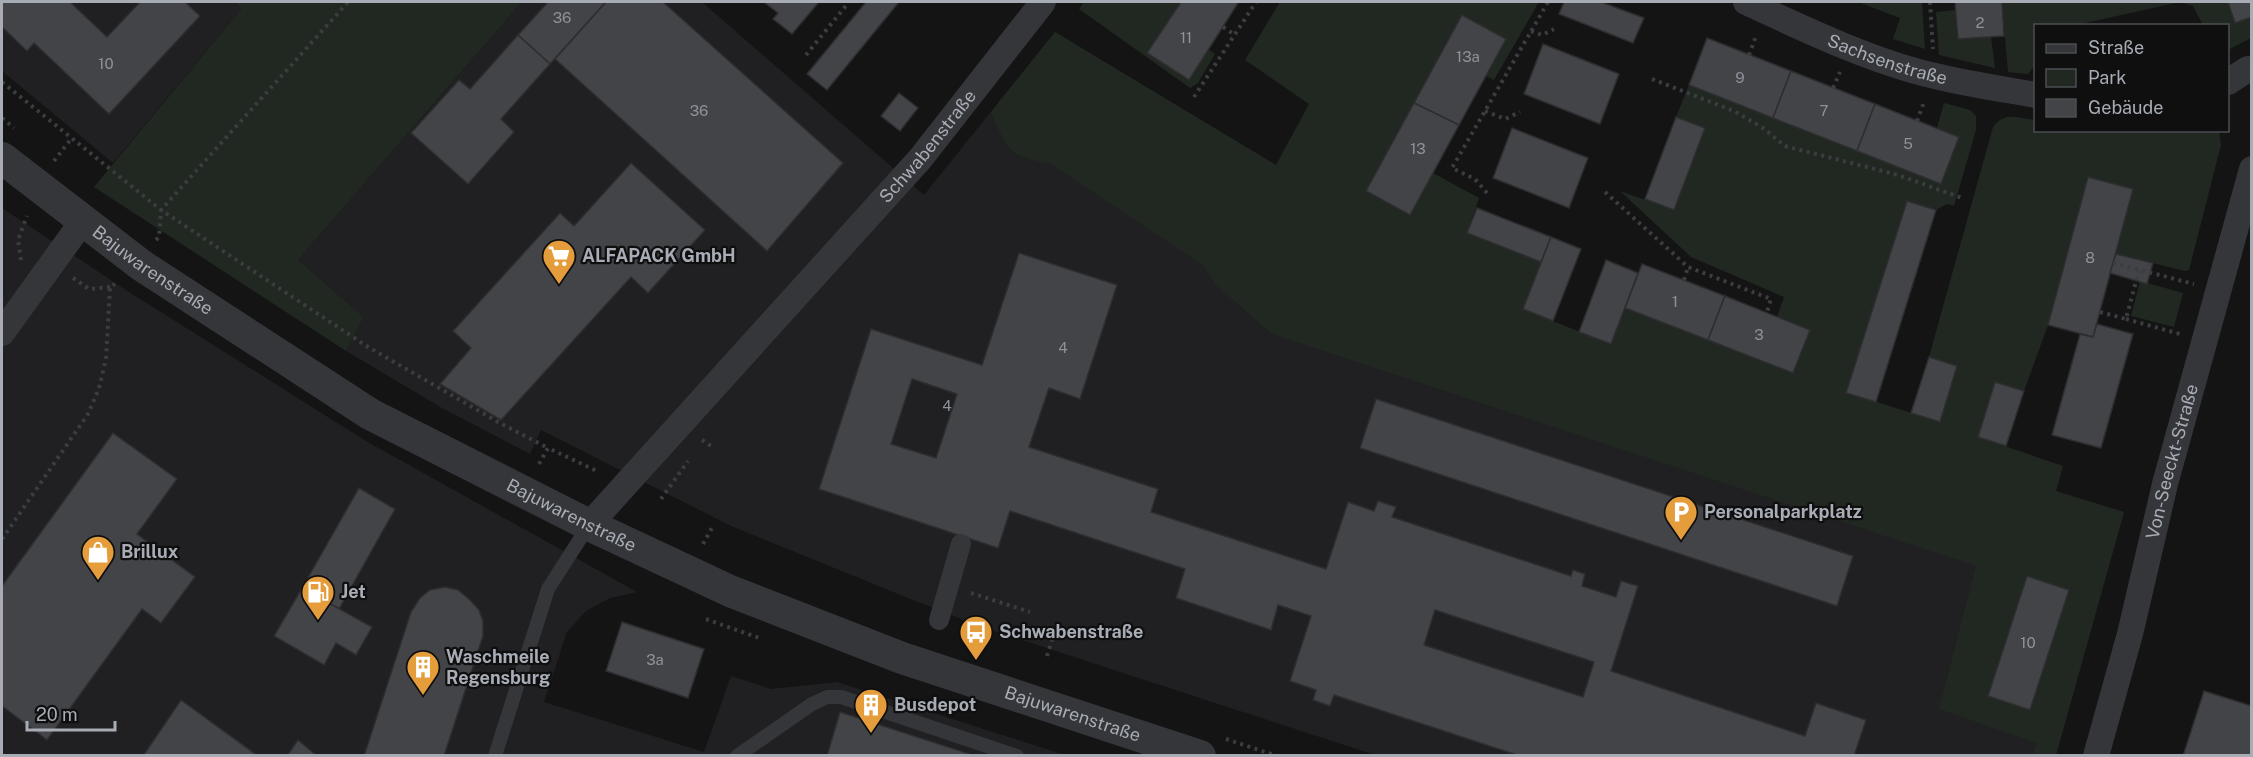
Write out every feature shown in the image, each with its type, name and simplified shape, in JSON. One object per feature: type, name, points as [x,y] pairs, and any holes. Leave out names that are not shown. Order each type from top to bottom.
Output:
[{"type":"street","name":"Schwabenstraße","points":[[589,525],[920,159],[1043,2]]},
{"type":"street","name":"Sachsenstraße","points":[[1746,2],[1859,51],[1934,76],[2034,95]]},
{"type":"street","name":"Bajuwarenstraße","points":[[2,158],[82,222],[141,265],[370,414],[589,525],[730,591],[902,658],[1200,756]]},
{"type":"street","name":"Von-Seeckt-Straße","points":[[2096,756],[2130,634],[2165,484],[2252,169]]},
{"type":"street","points":[[2,333],[82,222]]},
{"type":"street","points":[[939,620],[961,544]]},
{"type":"lane","points":[[495,756],[548,589],[589,525]]},
{"type":"lane","points":[[737,756],[812,704],[827,697],[841,697],[1017,756]]},
{"type":"lane","points":[[500,756],[506,721]]},
{"type":"path","points":[[2,539],[88,414],[99,388],[106,359],[110,287],[141,265],[159,237],[162,210],[348,2]]},
{"type":"path","points":[[806,55],[849,2]]},
{"type":"path","points":[[1194,97],[1256,2]]},
{"type":"path","points":[[1486,193],[1475,179],[1452,168],[1548,2]]},
{"type":"path","points":[[1930,2],[1934,76]]},
{"type":"path","points":[[1223,27],[1235,35]]},
{"type":"path","points":[[1531,31],[1542,35],[1554,29]]},
{"type":"path","points":[[1652,79],[1734,111],[1763,128],[1785,146],[1898,175],[1962,198]]},
{"type":"path","points":[[2,82],[162,210],[368,347],[498,422],[605,475]]},
{"type":"path","points":[[1485,111],[1505,119],[1520,112]]},
{"type":"path","points":[[25,300],[18,240],[38,187],[54,160],[71,139]]},
{"type":"path","points":[[1605,192],[1688,267],[1771,299],[1767,312]]},
{"type":"path","points":[[2113,263],[2218,291]]},
{"type":"path","points":[[1684,280],[1688,267]]},
{"type":"path","points":[[2126,319],[2139,270]]},
{"type":"path","points":[[2100,312],[2205,341]]},
{"type":"path","points":[[695,450],[702,440],[714,448]]},
{"type":"path","points":[[537,467],[548,448]]},
{"type":"path","points":[[661,499],[688,459]]},
{"type":"path","points":[[700,550],[713,526]]},
{"type":"path","points":[[975,595],[1030,612]]},
{"type":"path","points":[[1047,656],[1058,621]]},
{"type":"path","points":[[978,655],[983,635]]},
{"type":"shaded area","points":[[2,2],[236,2],[241,9],[113,163],[2,71]]},
{"type":"shaded area","points":[[522,2],[702,2],[924,195],[1055,32],[1561,343],[2124,512],[2056,755],[1375,755],[982,627],[731,526],[541,430],[530,454],[442,408],[346,351],[364,317],[298,260]]},
{"type":"shaded area","points":[[2,208],[129,292],[366,441],[637,592],[610,598],[586,611],[567,632],[544,702],[704,752],[731,676],[771,689],[837,682],[1065,755],[976,755],[841,712],[827,755],[2,755]]},
{"type":"green space","points":[[236,2],[522,2],[298,260],[364,317],[346,351],[94,187],[241,9]]},
{"type":"green space","points":[[1084,2],[1181,2],[1147,53],[1208,49],[1215,54],[1198,83],[1190,88],[1079,9]]},
{"type":"green space","points":[[1280,2],[1539,2],[1494,80],[1486,76],[1506,39],[1462,15],[1366,191],[1410,215],[1433,173],[1479,198],[1467,233],[1541,262],[1523,309],[1610,344],[1625,308],[1793,373],[1810,330],[1777,317],[1784,297],[1691,257],[1620,191],[1674,210],[1705,129],[1676,117],[1689,85],[1940,184],[1959,138],[1937,128],[1944,103],[1970,110],[1976,116],[1976,130],[1954,206],[1947,204],[1936,210],[1907,201],[1846,392],[1939,422],[1957,367],[1929,357],[1993,127],[1997,122],[2007,117],[2034,120],[2034,132],[2219,132],[2221,145],[2189,270],[2185,271],[2116,254],[2133,189],[2088,178],[2048,325],[2024,391],[1995,382],[1978,437],[2063,466],[2056,491],[2124,512],[2056,755],[2033,755],[2037,743],[1939,709],[1976,566],[1272,334],[1216,285],[1203,265],[1051,164],[1026,158],[1011,149],[1001,135],[991,112],[1055,32],[1276,165],[1309,104],[1245,60]]},
{"type":"green space","points":[[1858,2],[1922,2],[1925,49],[1893,39],[1900,18]]},
{"type":"green space","points":[[2002,2],[2180,2],[2081,24],[2034,24],[2034,66],[2028,74],[2008,72]]},
{"type":"green space","points":[[2180,2],[2228,2],[2235,22],[2251,17],[2251,38],[2229,49],[2229,24],[2202,24],[2193,6]]},
{"type":"green space","points":[[1956,10],[1991,37],[1995,68],[1939,55],[1936,12]]},
{"type":"green space","points":[[2140,281],[2183,293],[2174,327],[2131,316]]},
{"type":"building","points":[[2,2],[73,2],[71,3],[107,37],[140,2],[185,2],[200,16],[109,114],[34,43],[27,51],[2,27]]},
{"type":"building","points":[[548,2],[606,2],[550,64],[518,35]]},
{"type":"building","points":[[606,2],[663,2],[843,163],[767,251],[555,59]]},
{"type":"building","points":[[764,2],[819,2],[792,34],[773,19],[778,13]]},
{"type":"building","points":[[866,2],[899,2],[827,90],[807,74]]},
{"type":"building","points":[[1181,2],[1238,3],[1189,80],[1147,53]]},
{"type":"building","points":[[1564,2],[1601,2],[1644,18],[1633,43],[1559,14]]},
{"type":"building","points":[[1955,2],[2002,2],[2004,36],[1958,39]]},
{"type":"building","points":[[2228,2],[2252,2],[2252,17],[2235,23]]},
{"type":"building","points":[[1462,15],[1506,39],[1459,125],[1414,103]]},
{"type":"building","points":[[518,35],[550,64],[501,119],[514,132],[468,184],[411,133],[459,80],[470,89]]},
{"type":"building","points":[[1707,38],[1791,71],[1773,118],[1689,85]]},
{"type":"building","points":[[1543,44],[1619,74],[1600,124],[1524,94]]},
{"type":"building","points":[[1791,71],[1875,104],[1857,151],[1773,118]]},
{"type":"building","points":[[899,93],[918,108],[900,131],[881,116]]},
{"type":"building","points":[[1414,103],[1459,125],[1410,215],[1366,191]]},
{"type":"building","points":[[1875,104],[1959,137],[1941,184],[1857,151]]},
{"type":"building","points":[[1676,117],[1705,128],[1674,210],[1645,199]]},
{"type":"building","points":[[1512,128],[1588,158],[1569,208],[1493,178]]},
{"type":"building","name":"ALFAPACK GmbH","points":[[631,163],[705,230],[648,293],[631,277],[501,420],[440,384],[471,348],[453,331],[560,213],[574,226]]},
{"type":"building","points":[[2088,177],[2133,189],[2093,337],[2048,325]]},
{"type":"building","points":[[1907,201],[1936,210],[1876,402],[1846,393]]},
{"type":"building","points":[[1477,208],[1551,237],[1541,262],[1467,233]]},
{"type":"building","points":[[1551,237],[1581,249],[1553,321],[1523,309]]},
{"type":"building","points":[[1019,253],[1117,285],[1080,399],[1049,388],[1029,447],[1158,489],[1151,512],[1326,569],[1348,502],[1374,511],[1378,501],[1396,507],[1392,517],[1571,576],[1573,570],[1585,574],[1582,586],[1616,597],[1621,581],[1638,586],[1611,671],[1805,736],[1816,703],[1866,720],[1854,756],[1520,756],[1334,695],[1330,706],[1313,700],[1316,690],[1290,681],[1311,616],[1278,605],[1271,630],[1176,598],[1185,569],[1010,511],[998,548],[819,489],[871,329],[982,365]],"holes":[[[912,379],[957,394],[936,458],[891,444]],[[1435,610],[1594,662],[1583,697],[1424,645]]]},
{"type":"building","points":[[2116,254],[2153,263],[2147,284],[2110,273]]},
{"type":"building","points":[[1606,260],[1638,273],[1611,344],[1579,332]]},
{"type":"building","points":[[1642,264],[1725,296],[1708,340],[1625,308]]},
{"type":"building","points":[[1725,296],[1810,330],[1793,373],[1708,340]]},
{"type":"building","points":[[2097,324],[2133,334],[2101,448],[2052,435],[2080,334],[2093,337]]},
{"type":"building","points":[[1929,357],[1957,366],[1940,422],[1911,413]]},
{"type":"building","points":[[1995,382],[2024,391],[2006,446],[1978,437]]},
{"type":"building","points":[[1376,399],[1853,556],[1837,606],[1360,448]]},
{"type":"building","name":"Brillux","points":[[113,433],[177,479],[137,534],[195,577],[161,623],[142,609],[47,740],[2,706],[2,586]]},
{"type":"building","points":[[359,488],[395,509],[339,609],[302,588]]},
{"type":"building","points":[[2027,576],[2069,590],[2030,710],[1988,696]]},
{"type":"building","name":"Waschmeile Regensburg","points":[[445,587],[458,590],[479,610],[483,621],[483,636],[444,756],[364,756],[411,612],[420,598],[430,590]]},
{"type":"building","points":[[302,588],[372,627],[356,655],[336,643],[324,665],[274,636]]},
{"type":"building","points":[[622,622],[704,649],[688,698],[606,671]]},
{"type":"building","points":[[2204,691],[2252,706],[2252,756],[2183,756]]},
{"type":"building","points":[[181,700],[258,756],[143,756]]},
{"type":"building","name":"Busdepot","points":[[840,712],[976,756],[827,756]]},
{"type":"building","points":[[298,740],[317,756],[287,756]]},
{"type":"place","name":"ALFAPACK GmbH","points":[[559,285]]},
{"type":"place","name":"Personalparkplatz","points":[[1681,541]]},
{"type":"place","name":"Brillux","points":[[98,581]]},
{"type":"place","name":"Jet","points":[[318,621]]},
{"type":"place","name":"Schwabenstraße","points":[[976,661]]},
{"type":"place","name":"Waschmeile Regensburg","points":[[423,696]]},
{"type":"place","name":"Busdepot","points":[[871,734]]}]
